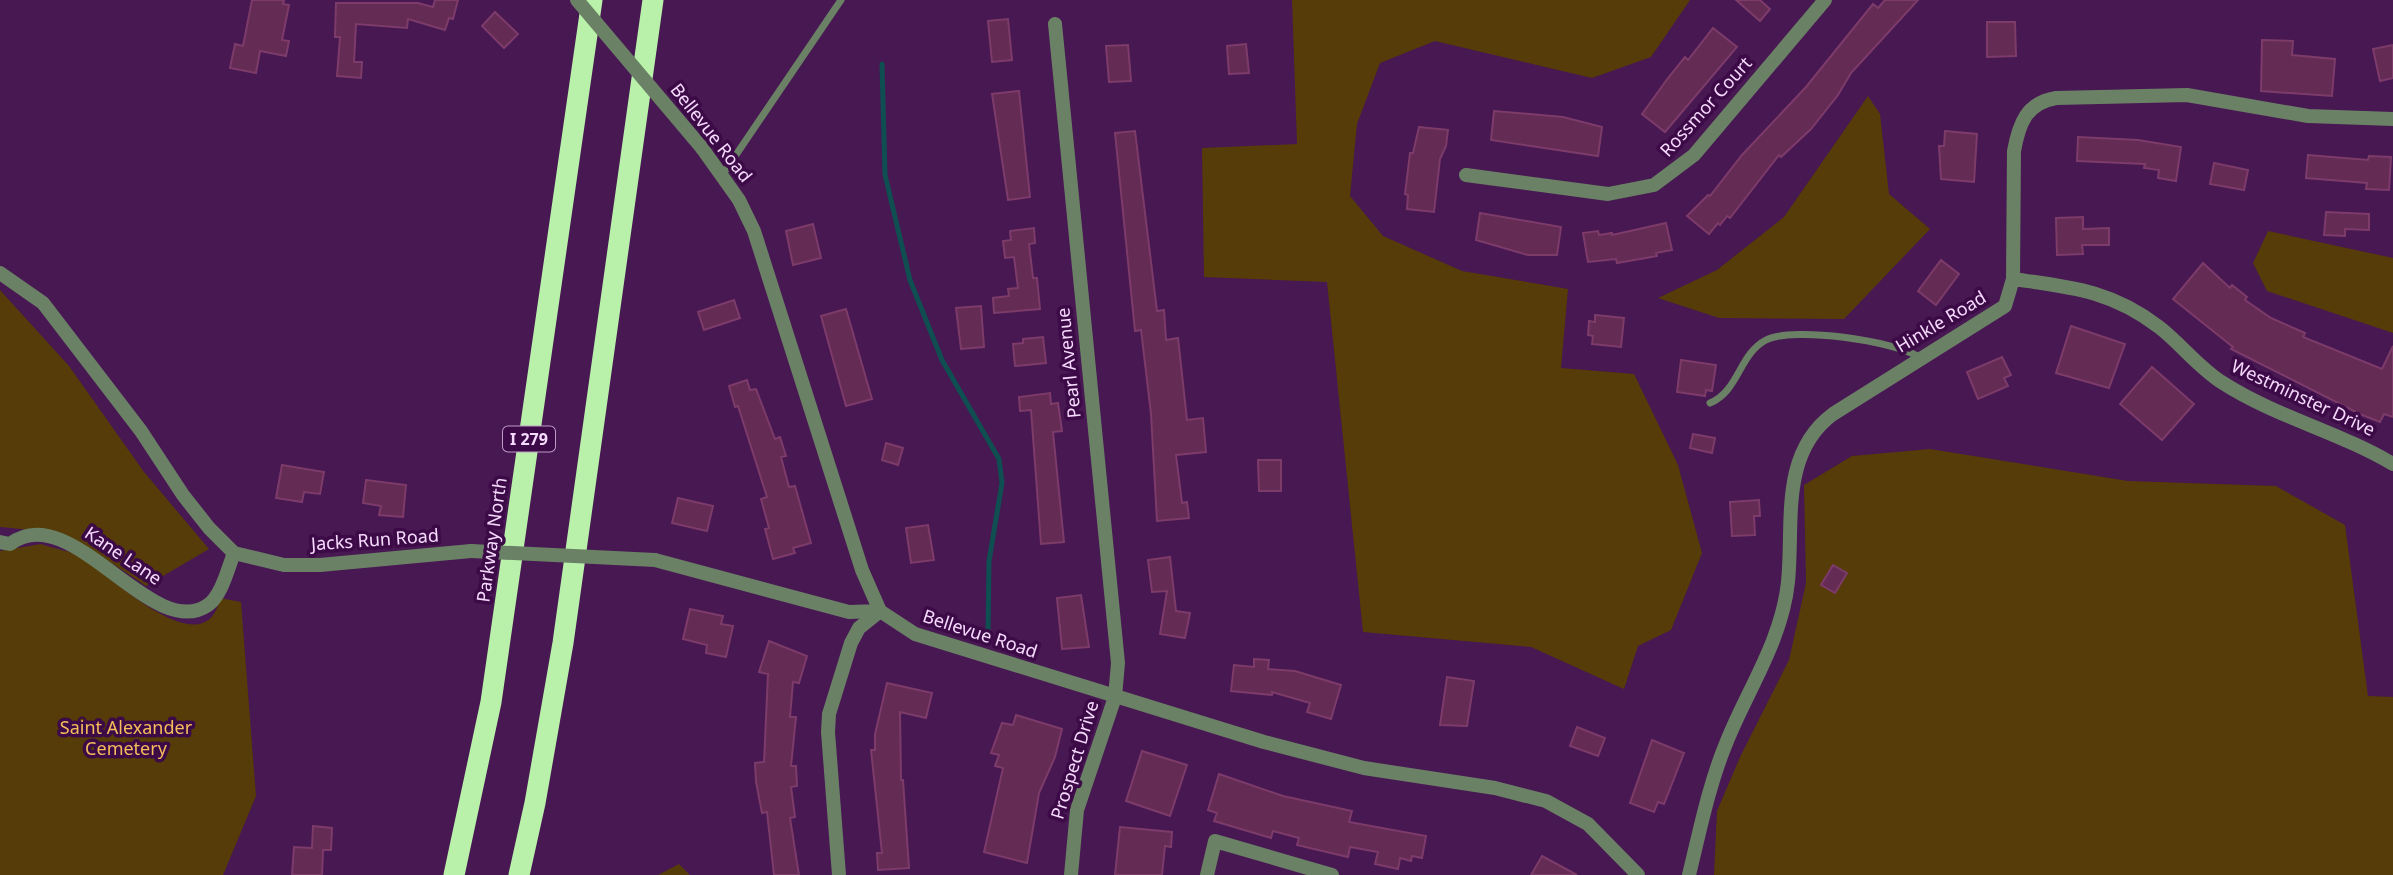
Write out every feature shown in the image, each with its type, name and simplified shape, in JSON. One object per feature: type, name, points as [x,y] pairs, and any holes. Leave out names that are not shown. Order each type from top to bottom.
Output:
[{"type":"highway","name":"Parkway North","points":[[454,875],[493,689],[592,0]]},
{"type":"highway","points":[[519,875],[535,803],[563,643],[653,0]]},
{"type":"street","name":"Bellevue Road","points":[[578,0],[723,174],[754,231],[855,550],[880,611],[915,634],[1115,697],[1349,765],[1495,788],[1546,801],[1588,824],[1638,875]]},
{"type":"street","name":"Rossmor Court","points":[[1466,175],[1608,194],[1654,185],[1694,155],[1825,0]]},
{"type":"street","name":"Pearl Avenue","points":[[1055,24],[1118,663],[1115,697]]},
{"type":"street","name":"Hinkle Road","points":[[1689,875],[1722,753],[1777,632],[1788,583],[1793,485],[1807,441],[1816,426],[1833,414],[2005,306],[2013,279],[2014,150],[2022,121],[2029,110],[2044,100],[2155,94],[2187,95],[2308,116],[2393,119]]},
{"type":"street","points":[[0,273],[43,303],[141,431],[183,495],[209,528],[234,552]]},
{"type":"street","name":"Westminster Drive","points":[[2013,279],[2082,288],[2110,296],[2160,328],[2225,384],[2370,450],[2393,464]]},
{"type":"street","name":"Kane Lane","points":[[0,542],[10,544],[18,538],[32,536],[62,538],[141,594],[183,610],[207,606],[215,598],[234,552]]},
{"type":"street","name":"Jacks Run Road","points":[[234,552],[296,565],[471,551],[655,560],[849,612],[880,611]]},
{"type":"street","points":[[839,875],[828,732],[829,714],[856,632],[880,611]]},
{"type":"street","name":"Prospect Drive","points":[[1071,875],[1077,810],[1115,697]]},
{"type":"street","points":[[1207,875],[1214,841],[1332,875]]},
{"type":"lane","points":[[723,174],[841,0]]},
{"type":"lane","points":[[1710,403],[1731,388],[1739,369],[1753,351],[1773,338],[1799,334],[1847,339],[1907,349],[1919,358]]},
{"type":"green space","points":[[1292,0],[1690,0],[1651,57],[1592,78],[1435,41],[1380,63],[1357,124],[1350,196],[1383,236],[1462,271],[1568,289],[1561,368],[1634,374],[1678,465],[1702,553],[1671,630],[1638,646],[1624,689],[1531,647],[1363,632],[1327,282],[1204,277],[1202,148],[1297,144]]},
{"type":"green space","points":[[1868,96],[1880,114],[1889,194],[1930,229],[1844,319],[1719,318],[1658,298],[1717,270],[1784,217]]},
{"type":"green space","points":[[2268,231],[2393,258],[2393,333],[2267,291],[2253,263]]},
{"type":"green space","points":[[0,290],[69,366],[144,472],[209,549],[146,586],[94,553],[61,538],[23,529],[0,527]]},
{"type":"green space","points":[[1930,449],[2128,481],[2276,486],[2345,525],[2368,696],[2393,697],[2393,875],[1714,875],[1717,811],[1741,755],[1789,660],[1806,583],[1804,485],[1852,456]]},
{"type":"green space","name":"Saint Alexander Cemetery","points":[[41,544],[77,555],[153,610],[175,621],[195,624],[211,618],[220,598],[241,602],[256,796],[223,875],[0,875],[0,551]]},
{"type":"green space","points":[[679,864],[690,875],[658,875]]},
{"type":"building","points":[[252,0],[284,0],[283,4],[289,5],[282,40],[289,41],[286,56],[260,51],[256,73],[230,68],[235,44],[243,46]]},
{"type":"building","points":[[435,0],[458,0],[453,19],[449,18],[445,30],[408,19],[407,28],[356,24],[354,62],[362,62],[361,78],[337,76],[340,37],[335,37],[336,3],[418,3],[433,7]]},
{"type":"building","points":[[1736,0],[1760,0],[1770,9],[1760,21]]},
{"type":"building","points":[[1885,0],[1918,0],[1851,73],[1838,95],[1811,129],[1781,157],[1779,155],[1730,218],[1727,216],[1709,234],[1687,216],[1710,196],[1742,155],[1806,87],[1873,4],[1878,8]]},
{"type":"building","points":[[495,12],[518,34],[504,48],[482,26]]},
{"type":"building","points":[[1008,19],[1012,60],[992,62],[988,21]]},
{"type":"building","points":[[1987,22],[2015,22],[2016,56],[1987,57]]},
{"type":"building","points":[[1713,28],[1737,47],[1665,132],[1642,114],[1685,57],[1688,60]]},
{"type":"building","points":[[2262,40],[2293,41],[2292,55],[2335,59],[2332,96],[2261,91]]},
{"type":"building","points":[[1246,44],[1249,73],[1229,74],[1227,46]]},
{"type":"building","points":[[1128,45],[1131,81],[1109,82],[1106,46]]},
{"type":"building","points":[[2393,45],[2393,78],[2380,81],[2373,49]]},
{"type":"building","points":[[1019,91],[1030,197],[1008,200],[992,94]]},
{"type":"building","points":[[1494,111],[1563,117],[1602,127],[1598,156],[1491,140]]},
{"type":"building","points":[[1419,127],[1448,130],[1446,146],[1440,159],[1434,212],[1407,209],[1408,195],[1405,194],[1410,153],[1413,153]]},
{"type":"building","points":[[1135,131],[1157,311],[1164,310],[1166,340],[1178,338],[1187,420],[1203,418],[1206,452],[1176,455],[1182,503],[1187,502],[1189,518],[1157,521],[1151,414],[1141,330],[1135,331],[1115,133]]},
{"type":"building","points":[[1945,131],[1977,134],[1974,182],[1941,179],[1939,146],[1944,146]]},
{"type":"building","points":[[2078,137],[2138,140],[2181,147],[2176,181],[2158,178],[2159,170],[2144,168],[2145,164],[2077,161]]},
{"type":"building","points":[[2308,155],[2368,160],[2369,156],[2391,157],[2389,190],[2366,189],[2367,183],[2306,178]]},
{"type":"building","points":[[2214,163],[2248,170],[2244,190],[2210,184]]},
{"type":"building","points":[[2326,212],[2369,214],[2369,230],[2345,229],[2345,236],[2324,235]]},
{"type":"building","points":[[1480,213],[1561,227],[1557,255],[1528,255],[1476,240]]},
{"type":"building","points":[[2083,217],[2083,229],[2109,228],[2109,245],[2082,245],[2083,254],[2057,255],[2056,218]]},
{"type":"building","points":[[1666,223],[1672,250],[1656,253],[1657,256],[1617,263],[1616,259],[1588,262],[1583,233],[1598,231],[1599,235],[1612,235]]},
{"type":"building","points":[[813,224],[821,258],[793,265],[786,231]]},
{"type":"building","points":[[1034,228],[1035,243],[1029,244],[1033,278],[1037,278],[1040,309],[994,313],[993,298],[1009,296],[1008,289],[1018,288],[1014,257],[1005,258],[1003,241],[1011,240],[1010,231]]},
{"type":"building","points":[[1941,260],[1959,274],[1936,305],[1918,291]]},
{"type":"building","points":[[2203,263],[2230,288],[2232,285],[2247,297],[2245,300],[2271,318],[2305,333],[2303,337],[2382,369],[2393,346],[2393,417],[2384,414],[2380,422],[2362,415],[2231,349],[2233,347],[2173,299]]},
{"type":"building","points":[[734,300],[740,318],[704,330],[698,312]]},
{"type":"building","points":[[981,306],[984,347],[961,349],[956,308]]},
{"type":"building","points":[[846,309],[872,399],[846,406],[821,316]]},
{"type":"building","points":[[1595,315],[1624,318],[1621,347],[1592,344],[1593,336],[1588,335],[1589,321],[1595,322]]},
{"type":"building","points":[[2071,326],[2125,344],[2109,388],[2056,373]]},
{"type":"building","points":[[1043,337],[1046,363],[1015,366],[1013,344],[1023,343],[1023,339]]},
{"type":"building","points":[[2002,357],[2011,375],[2004,378],[2008,386],[1978,399],[1967,372]]},
{"type":"building","points":[[1681,360],[1716,365],[1712,391],[1706,390],[1705,396],[1677,392]]},
{"type":"building","points":[[2152,367],[2194,404],[2162,440],[2120,404]]},
{"type":"building","points":[[747,380],[750,390],[756,389],[775,439],[780,437],[786,456],[781,457],[789,487],[795,486],[811,543],[793,548],[795,553],[773,559],[765,529],[769,528],[761,499],[767,497],[729,386]]},
{"type":"building","points":[[1050,393],[1051,404],[1058,403],[1062,431],[1053,432],[1064,542],[1041,544],[1031,410],[1020,411],[1019,397]]},
{"type":"building","points":[[1693,434],[1715,438],[1712,453],[1690,448]]},
{"type":"building","points":[[886,443],[903,448],[898,465],[882,460]]},
{"type":"building","points":[[1258,460],[1281,460],[1281,491],[1259,491]]},
{"type":"building","points":[[282,465],[324,472],[320,494],[304,492],[302,502],[276,498]]},
{"type":"building","points":[[366,480],[406,485],[403,517],[379,515],[381,506],[363,503]]},
{"type":"building","points":[[678,498],[713,506],[707,531],[672,523]]},
{"type":"building","points":[[1759,500],[1760,516],[1754,516],[1755,535],[1732,536],[1730,502]]},
{"type":"building","points":[[928,525],[934,560],[911,563],[906,528]]},
{"type":"building","points":[[1170,557],[1176,611],[1190,613],[1185,638],[1160,634],[1167,591],[1152,592],[1148,560]]},
{"type":"building","points":[[1833,565],[1847,573],[1835,593],[1821,585]]},
{"type":"building","points":[[1081,595],[1089,647],[1062,649],[1057,598]]},
{"type":"building","points":[[690,609],[723,616],[721,624],[733,626],[726,657],[706,653],[707,645],[683,639]]},
{"type":"building","points":[[769,641],[807,656],[799,683],[793,682],[790,717],[796,717],[791,766],[796,766],[797,786],[791,787],[795,817],[790,818],[799,875],[774,875],[767,812],[762,813],[756,782],[755,763],[764,762],[768,674],[759,672]]},
{"type":"building","points":[[1254,659],[1269,660],[1268,669],[1295,671],[1341,685],[1331,719],[1307,712],[1310,703],[1272,692],[1272,695],[1231,691],[1234,665],[1254,667]]},
{"type":"building","points":[[1447,677],[1474,681],[1467,726],[1440,725]]},
{"type":"building","points":[[887,683],[932,693],[926,718],[900,712],[901,780],[909,868],[878,870],[877,853],[882,853],[871,750],[875,750],[875,734]]},
{"type":"building","points":[[1016,715],[1062,729],[1055,757],[1039,793],[1027,863],[984,852],[1003,768],[995,766],[999,755],[991,753],[1002,723],[1013,725]]},
{"type":"building","points":[[1577,727],[1605,738],[1598,756],[1570,746]]},
{"type":"building","points":[[1652,740],[1684,753],[1664,804],[1658,802],[1654,812],[1630,803]]},
{"type":"building","points":[[1142,751],[1187,765],[1170,816],[1126,801]]},
{"type":"building","points":[[1219,774],[1283,796],[1352,811],[1349,822],[1426,836],[1422,858],[1412,856],[1411,861],[1400,858],[1398,869],[1375,864],[1378,852],[1350,847],[1348,857],[1297,845],[1299,838],[1273,831],[1271,838],[1214,821],[1217,813],[1208,810]]},
{"type":"building","points":[[313,826],[332,828],[331,850],[323,850],[322,875],[292,875],[294,847],[312,848]]},
{"type":"building","points":[[1120,827],[1172,832],[1171,847],[1165,846],[1162,875],[1115,875]]},
{"type":"building","points":[[1542,856],[1577,875],[1531,875]]},
{"type":"waterway","points":[[882,64],[885,175],[910,280],[942,360],[999,459],[1002,483],[989,561],[988,635]]}]
